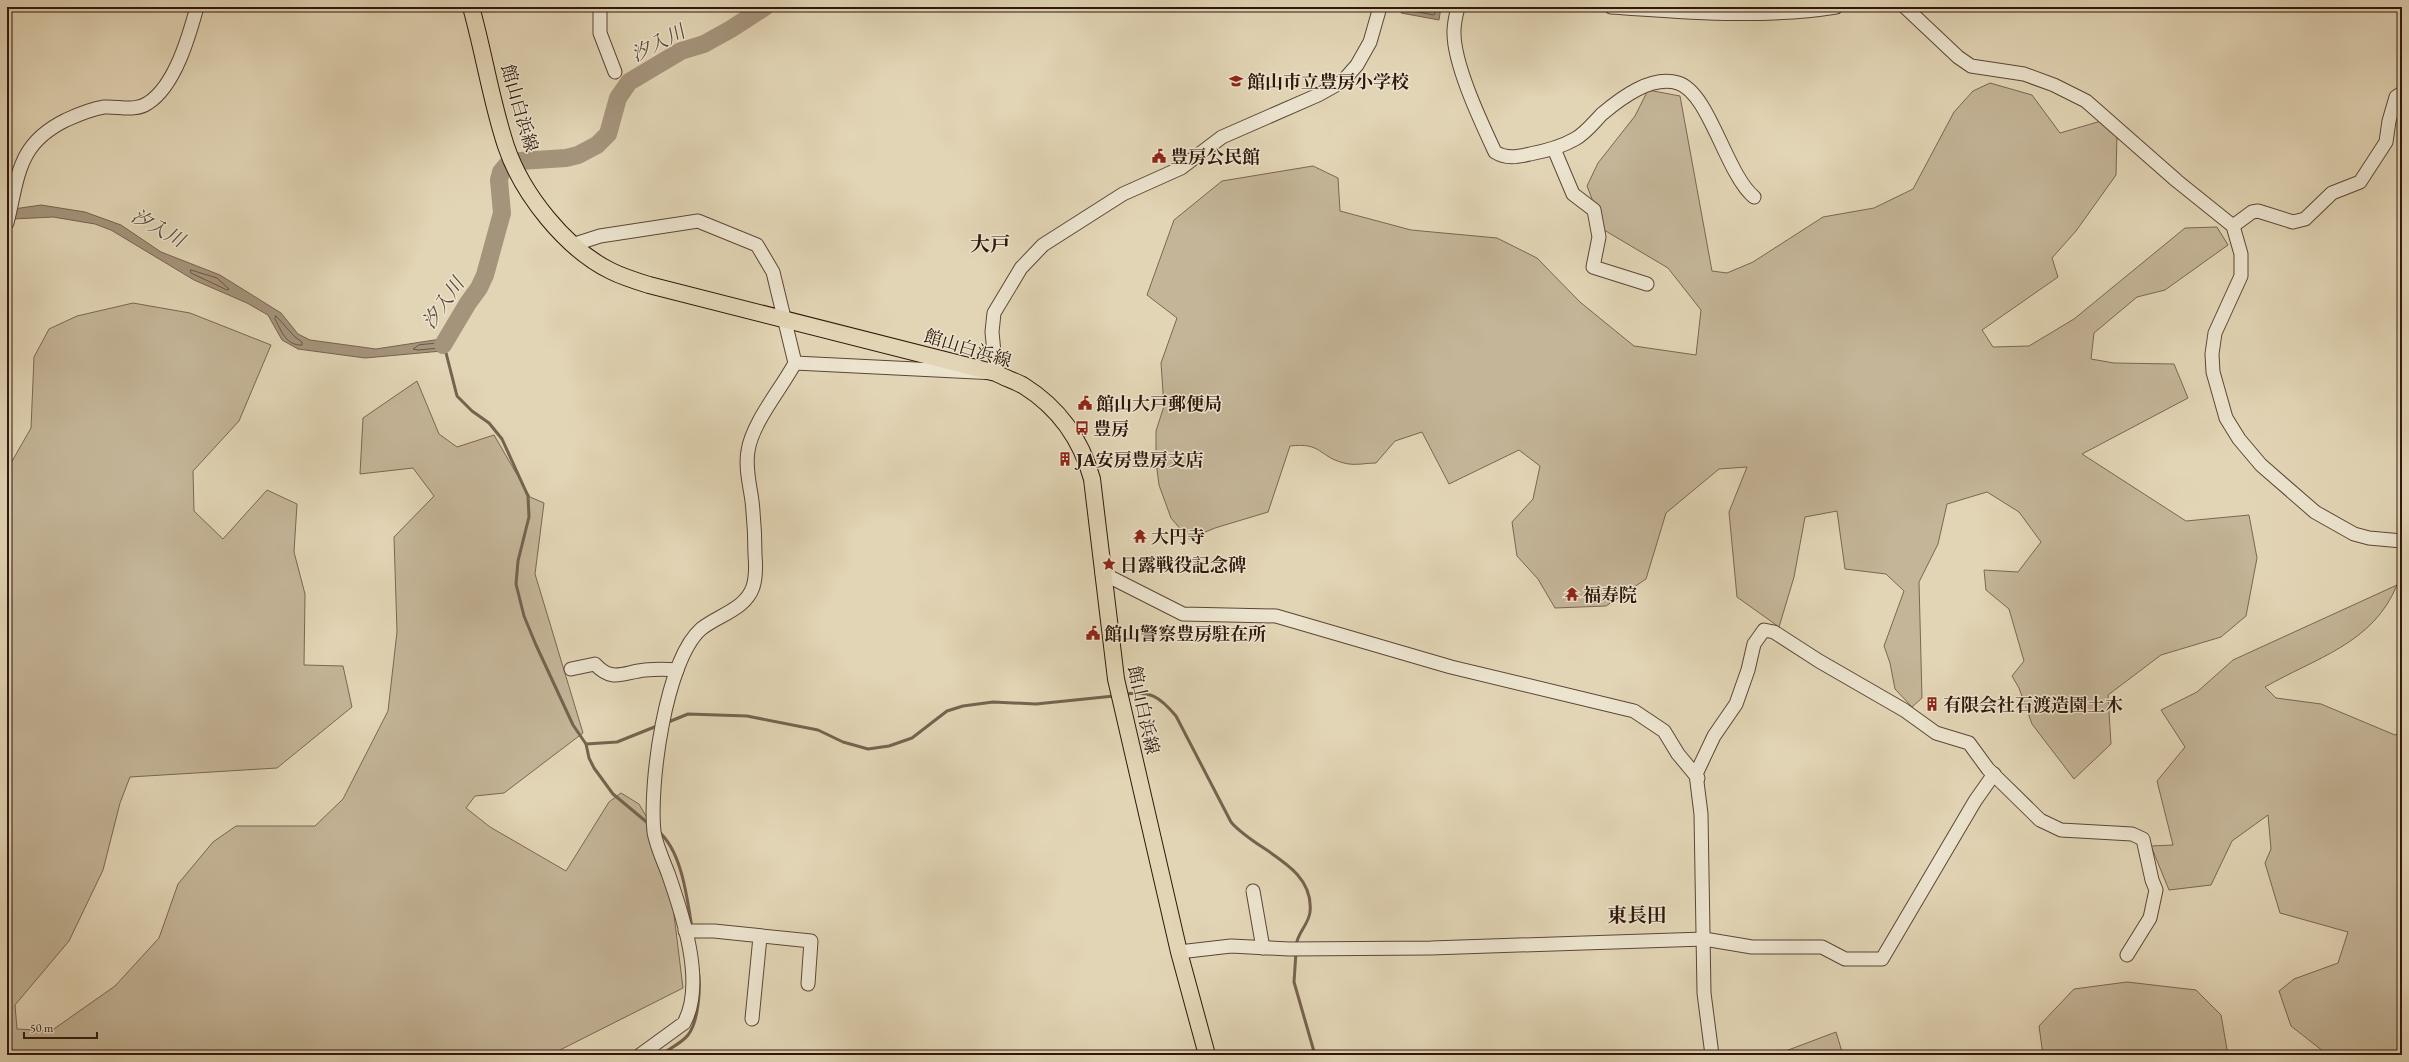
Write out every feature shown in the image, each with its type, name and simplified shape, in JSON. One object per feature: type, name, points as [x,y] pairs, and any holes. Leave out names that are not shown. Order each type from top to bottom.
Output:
[{"type":"main road","name":"館山白浜線","points":[[471,7],[506,147],[530,194],[556,230],[572,245],[611,271],[648,285],[996,373],[1023,386],[1040,398],[1068,426],[1079,442],[1092,479],[1102,573],[1116,679],[1179,952],[1207,1055]]},
{"type":"street","points":[[7,223],[28,150],[45,132],[77,115],[103,107],[138,108],[149,103],[160,93],[172,74],[191,30],[197,7]]},
{"type":"street","points":[[600,7],[600,33],[616,72]]},
{"type":"street","points":[[795,363],[996,373],[992,332],[994,313],[1020,268],[1043,245],[1122,194],[1181,168],[1222,137],[1318,95],[1343,81],[1357,65],[1370,42],[1380,7]]},
{"type":"street","points":[[1458,7],[1454,31],[1457,53],[1472,99],[1494,152],[1513,157],[1554,149],[1577,138],[1604,113],[1638,88],[1664,81],[1678,83],[1689,89],[1710,120],[1740,183],[1754,197]]},
{"type":"street","points":[[1611,7],[1763,14],[1794,13],[1836,7]]},
{"type":"street","points":[[1905,7],[1958,57],[1971,66],[2024,74],[2054,85],[2086,101],[2177,182],[2233,226],[2241,254],[2241,276],[2215,333],[2212,354],[2213,372],[2226,418],[2238,439],[2261,465],[2314,512],[2354,534],[2369,538],[2402,541]]},
{"type":"street","points":[[2233,226],[2252,212],[2258,211],[2293,222],[2305,220],[2332,193],[2360,182],[2386,142],[2389,121],[2396,97],[2402,93]]},
{"type":"street","points":[[1554,149],[1573,194],[1594,210],[1599,237],[1593,267],[1646,284]]},
{"type":"street","points":[[572,245],[600,236],[698,221],[757,245],[773,272],[795,363],[754,432],[748,451],[754,523],[756,573],[754,586],[748,598],[739,606],[701,629],[691,641],[672,681],[665,712],[655,776],[654,834],[692,931],[694,981],[688,1015],[684,1023],[640,1055]]},
{"type":"street","points":[[1102,573],[1183,614],[1276,616],[1451,667],[1634,711],[1664,730],[1678,754],[1698,778]]},
{"type":"street","points":[[1712,1055],[1704,993],[1704,939],[1698,778],[1696,774],[1714,736],[1736,704],[1748,670],[1754,644],[1764,630],[1774,632],[1819,661],[1904,710],[1936,733],[1968,743],[1994,774],[2040,820],[2061,830],[2132,834],[2143,839],[2152,880],[2156,890],[2150,918],[2127,955]]},
{"type":"street","points":[[571,669],[595,664],[602,673],[617,676],[644,670],[677,670]]},
{"type":"street","points":[[1179,952],[1231,946],[1289,949],[1431,948],[1704,939],[1752,947],[1822,947],[1845,959],[1882,959],[1975,801],[1994,774]]},
{"type":"street","points":[[1253,891],[1263,948]]},
{"type":"street","points":[[692,931],[811,941],[808,984]]},
{"type":"street","points":[[752,1019],[760,937]]},
{"type":"shaded area","points":[[1990,83],[2032,95],[2060,133],[2108,119],[2117,134],[2116,175],[2076,231],[2052,258],[2058,277],[1982,330],[1993,347],[2029,346],[2074,319],[2185,228],[2217,227],[2228,245],[2165,290],[2137,297],[2094,333],[2091,359],[2114,363],[2174,364],[2188,398],[2082,454],[2186,521],[2249,515],[2257,558],[2246,616],[2221,637],[2161,655],[2108,695],[2111,744],[2074,779],[2032,724],[2019,688],[2012,676],[2024,661],[2009,609],[1986,590],[1984,570],[2018,572],[2041,542],[2019,512],[1987,492],[1947,504],[1938,544],[1919,582],[1922,698],[1912,707],[1895,689],[1890,663],[1884,646],[1904,591],[1886,574],[1845,569],[1837,511],[1805,517],[1794,577],[1779,627],[1737,597],[1729,512],[1747,467],[1719,469],[1666,513],[1646,579],[1606,606],[1555,608],[1538,579],[1517,556],[1512,522],[1533,499],[1540,466],[1519,450],[1449,484],[1422,432],[1395,441],[1376,463],[1348,464],[1336,460],[1315,448],[1300,445],[1290,446],[1268,512],[1215,528],[1189,539],[1171,518],[1159,485],[1156,462],[1156,431],[1164,406],[1161,363],[1177,318],[1147,295],[1174,220],[1222,181],[1313,166],[1338,178],[1340,211],[1411,230],[1497,238],[1537,258],[1580,302],[1634,346],[1696,355],[1701,310],[1668,268],[1604,230],[1587,186],[1598,163],[1635,116],[1648,90],[1680,96],[1712,271],[1727,273],[1753,262],[1823,217],[1874,208],[1913,189],[1954,112],[1973,91]]},
{"type":"shaded area","points":[[133,303],[190,313],[271,345],[239,421],[193,471],[194,511],[223,539],[267,490],[297,504],[294,552],[305,594],[304,665],[343,666],[352,707],[277,768],[130,777],[120,803],[103,870],[69,941],[15,1005],[17,1029],[51,1031],[115,986],[159,938],[178,884],[213,842],[236,826],[315,826],[343,799],[388,711],[397,632],[394,537],[434,496],[413,468],[360,474],[363,418],[417,381],[439,434],[457,447],[494,435],[530,497],[544,503],[535,574],[583,733],[504,793],[475,796],[466,808],[490,827],[566,871],[609,802],[621,793],[639,804],[666,850],[683,988],[550,1055],[7,1055],[7,470],[31,428],[34,357],[49,329],[77,316]]},
{"type":"shaded area","points":[[2397,585],[2386,605],[2373,622],[2358,636],[2322,658],[2265,687],[2276,698],[2321,704],[2395,735],[2402,732],[2402,1055],[2328,1055],[2291,1026],[2279,991],[2294,979],[2338,963],[2348,932],[2280,913],[2265,863],[2271,849],[2268,815],[2232,841],[2211,885],[2169,890],[2151,846],[2173,845],[2157,781],[2185,747],[2161,710],[2197,692],[2233,660]]},
{"type":"shaded area","points":[[2127,982],[2196,990],[2221,1015],[2228,1055],[2043,1055],[2039,1026],[2074,989]]},
{"type":"shaded area","points":[[1836,1032],[1843,1055],[1775,1055]]},
{"type":"water","points":[[1402,7],[1441,7],[1439,20],[1401,13]]},
{"type":"water","points":[[41,205],[85,212],[121,225],[161,252],[220,275],[281,313],[298,334],[310,340],[376,349],[441,339],[456,325],[454,334],[442,351],[365,358],[298,349],[282,340],[268,315],[247,303],[194,280],[111,230],[95,224],[53,217],[13,219],[7,210]]},
{"type":"waterway","name":"汐入川","points":[[443,345],[468,303],[479,288],[485,275],[502,213],[499,180],[501,172],[506,166],[520,161],[566,158],[578,155],[597,145],[608,134],[618,98],[629,82],[681,51],[704,44],[765,7]]},
{"type":"waterway","points":[[2402,112],[2399,129],[2402,132]]},
{"type":"waterway","points":[[444,345],[457,396],[472,411],[489,423],[502,439],[528,496],[529,517],[518,561],[516,584],[524,616],[536,645],[573,725],[586,744],[589,758],[594,768],[613,794],[649,824]]},
{"type":"waterway","points":[[1125,694],[1148,694],[1159,699],[1170,709],[1176,716],[1231,822],[1254,842],[1281,860],[1294,871],[1303,882],[1309,896],[1310,912],[1308,921],[1298,937],[1296,946]]},
{"type":"waterway","points":[[666,723],[688,714],[747,716],[818,730],[843,742],[868,749],[889,746],[912,738],[947,711],[963,706],[993,702],[1036,704],[1114,696]]},
{"type":"waterway","points":[[586,744],[617,742],[657,726]]},
{"type":"waterway","points":[[658,831],[673,850],[678,863],[685,889],[692,928]]},
{"type":"waterway","points":[[1296,952],[1294,982],[1315,1055]]},
{"type":"waterway","points":[[660,1055],[682,1041],[692,1029],[698,1003],[698,969]]},
{"type":"place","name":"館山市立豊房小学校","points":[[1236,81]]},
{"type":"place","name":"豊房公民館","points":[[1159,156]]},
{"type":"place","name":"館山大戸郵便局","points":[[1085,403]]},
{"type":"place","name":"豊房","points":[[1082,428]]},
{"type":"place","name":"JA安房豊房支店","points":[[1065,459]]},
{"type":"place","name":"大円寺","points":[[1140,536]]},
{"type":"place","name":"日露戦役記念碑","points":[[1109,564]]},
{"type":"place","name":"福寿院","points":[[1572,594]]},
{"type":"place","name":"館山警察豊房駐在所","points":[[1093,633]]},
{"type":"place","name":"有限会社石渡造園土木","points":[[1932,704]]},
{"type":"district","name":"大戸","points":[[990,244]]},
{"type":"district","name":"東長田","points":[[1637,915]]}]
